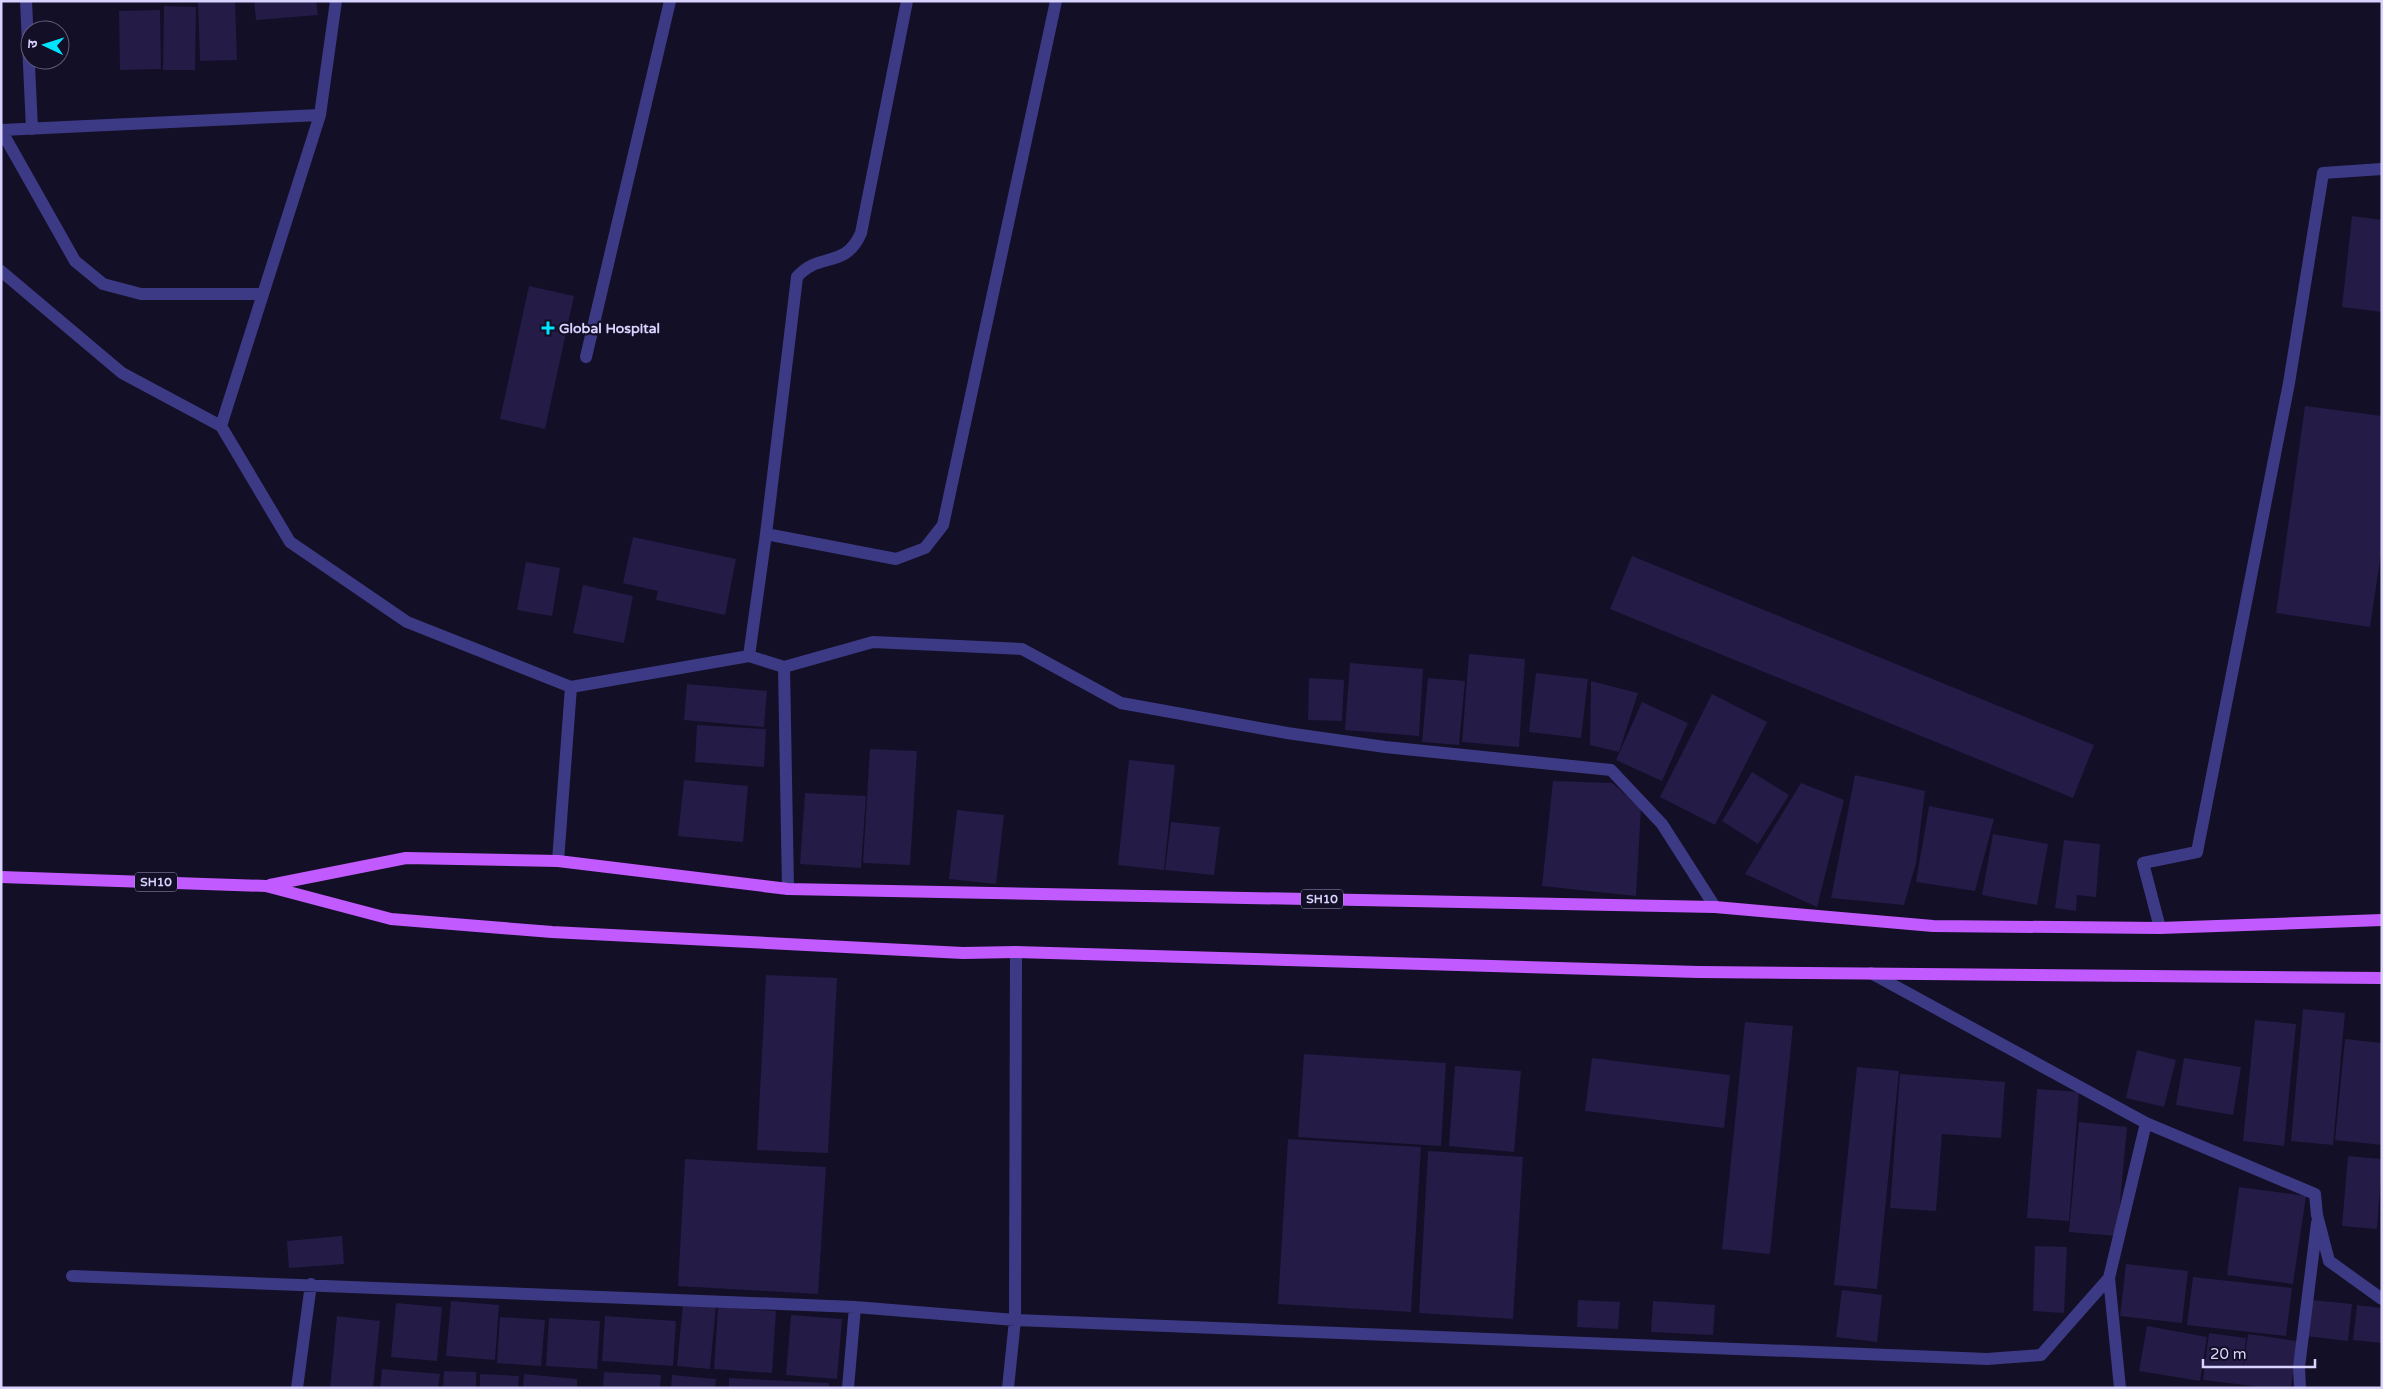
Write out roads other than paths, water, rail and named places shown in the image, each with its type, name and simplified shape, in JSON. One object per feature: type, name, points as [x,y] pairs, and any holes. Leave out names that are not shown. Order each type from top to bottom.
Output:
[{"type":"main road","name":"SH10","points":[[266,886],[406,858],[558,861],[788,889],[1715,907],[1933,926],[2160,928],[2382,920]]},
{"type":"main road","name":"SH10","points":[[1,877],[266,886],[391,919],[552,932],[963,952],[1698,972],[2382,978]]},
{"type":"street","points":[[26,1],[32,128]]},
{"type":"street","points":[[221,426],[320,114],[336,1]]},
{"type":"street","points":[[586,356],[670,1]]},
{"type":"street","points":[[748,656],[766,534],[797,277],[804,268],[847,254],[855,245],[861,233],[907,1]]},
{"type":"street","points":[[766,534],[896,559],[925,548],[943,525],[1056,1]]},
{"type":"street","points":[[263,294],[141,294],[103,284],[75,261],[1,130],[320,114]]},
{"type":"street","points":[[2160,928],[2143,862],[2196,852],[2289,383],[2323,173],[2382,169]]},
{"type":"street","points":[[1,271],[122,373],[221,426],[290,542],[407,622],[571,687],[748,656],[784,667],[873,642],[1022,649],[1121,703],[1287,733],[1385,747],[1611,770],[1662,824],[1715,907]]},
{"type":"street","points":[[784,667],[788,889]]},
{"type":"street","points":[[558,861],[571,687]]},
{"type":"street","points":[[1008,1388],[1015,1320],[1016,952]]},
{"type":"street","points":[[1871,973],[2146,1123],[2315,1194],[2317,1215],[2329,1261],[2382,1300]]},
{"type":"street","points":[[2120,1388],[2109,1278],[2146,1123]]},
{"type":"street","points":[[2300,1388],[2299,1367],[2317,1215]]},
{"type":"street","points":[[72,1276],[855,1307],[1015,1320],[1987,1360],[2041,1354],[2109,1278]]},
{"type":"street","points":[[297,1388],[311,1284]]},
{"type":"street","points":[[848,1388],[855,1307]]},
{"type":"place","name":"Global Hospital","points":[[548,328]]}]
